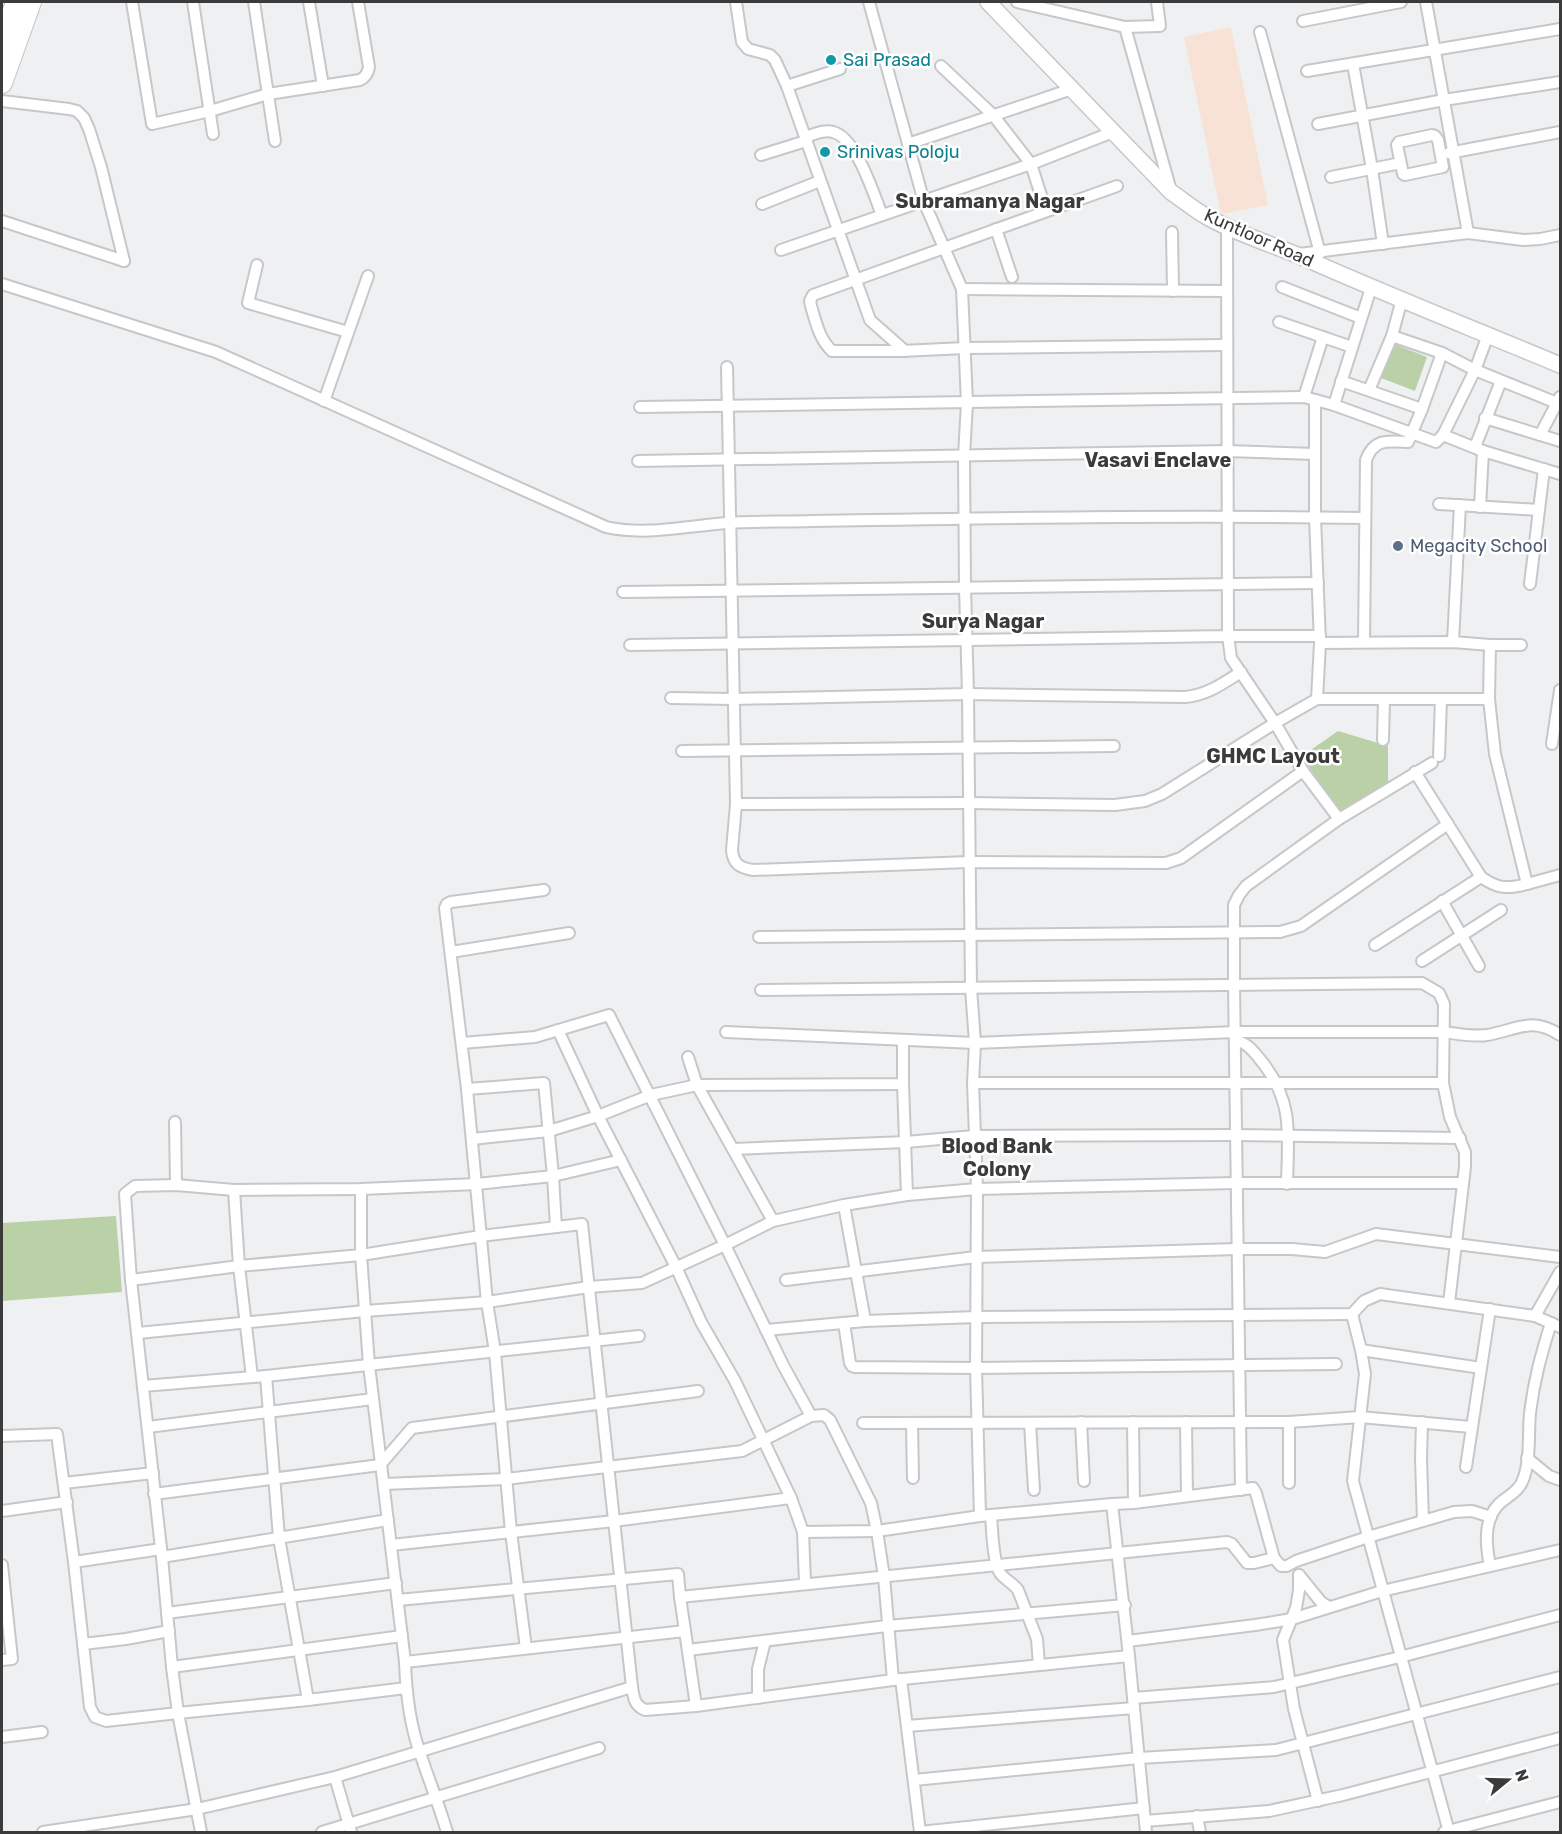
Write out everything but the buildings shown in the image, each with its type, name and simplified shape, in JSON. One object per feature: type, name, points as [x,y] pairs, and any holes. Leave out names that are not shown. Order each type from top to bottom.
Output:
[{"type":"highway","points":[[2,83],[31,2]]},
{"type":"highway","points":[[2,43],[9,16]]},
{"type":"street","points":[[132,2],[152,124],[210,111],[268,94],[360,80],[368,72],[369,67],[358,2]]},
{"type":"street","points":[[193,2],[213,134]]},
{"type":"street","points":[[254,2],[275,141]]},
{"type":"street","points":[[309,2],[322,86]]},
{"type":"street","points":[[736,2],[742,42],[748,49],[770,55],[775,60],[787,86],[870,320],[905,351]]},
{"type":"street","points":[[869,2],[924,202],[962,289],[967,403],[964,456],[965,587],[971,988],[975,1043],[973,1083],[977,1188],[977,1423],[986,1515],[997,1565],[1001,1574],[1018,1590],[1037,1639],[1039,1665]]},
{"type":"street","name":"Kuntloor Road","points":[[988,2],[1171,192],[1207,217],[1371,288],[1560,365]]},
{"type":"street","points":[[1017,2],[1032,3],[1125,27],[1160,26],[1157,2]]},
{"type":"street","points":[[1303,21],[1401,2]]},
{"type":"street","points":[[1426,2],[1468,233]]},
{"type":"street","points":[[1125,27],[1171,192]]},
{"type":"street","points":[[1307,71],[1560,29]]},
{"type":"street","points":[[1260,32],[1320,253]]},
{"type":"street","points":[[1353,64],[1383,244]]},
{"type":"street","points":[[941,66],[993,115],[1031,164],[1046,211]]},
{"type":"street","points":[[787,86],[840,69]]},
{"type":"street","points":[[1318,124],[1444,100],[1560,82]]},
{"type":"street","points":[[908,144],[1072,89]]},
{"type":"street","points":[[2,101],[77,111],[84,118],[101,167],[124,261],[2,221]]},
{"type":"street","points":[[760,155],[826,131],[834,132],[849,144],[860,162],[882,215]]},
{"type":"street","points":[[781,250],[1031,164],[1113,132]]},
{"type":"street","points":[[1441,155],[1560,132]]},
{"type":"street","points":[[1435,136],[1441,155],[1442,169],[1405,176],[1397,145],[1402,141],[1435,136]]},
{"type":"street","points":[[1332,177],[1396,165]]},
{"type":"street","points":[[762,204],[820,181]]},
{"type":"street","points":[[1117,186],[813,295],[811,306],[825,345],[832,351],[1226,345]]},
{"type":"street","points":[[1227,227],[1227,583],[1228,636],[1231,658],[1304,771],[1339,819]]},
{"type":"street","points":[[996,229],[1012,277]]},
{"type":"street","points":[[1172,232],[1173,291]]},
{"type":"street","points":[[1296,255],[1468,233],[1523,240],[1560,235]]},
{"type":"street","points":[[257,265],[248,303],[348,332]]},
{"type":"street","points":[[324,400],[368,276]]},
{"type":"street","points":[[2,284],[216,352],[606,527],[636,532],[730,523],[965,519],[1365,518]]},
{"type":"street","points":[[1282,287],[1361,318]]},
{"type":"street","points":[[1334,405],[1371,288]]},
{"type":"street","points":[[962,289],[1226,291]]},
{"type":"street","points":[[1369,390],[1392,336],[1402,299]]},
{"type":"street","points":[[1279,321],[1352,347]]},
{"type":"street","points":[[640,407],[1227,397],[1309,398],[1436,442],[1443,435],[1475,370],[1488,335]]},
{"type":"street","points":[[1392,336],[1442,353],[1501,381],[1558,400],[1540,435]]},
{"type":"street","points":[[1317,699],[1320,640],[1315,454],[1309,398],[1323,337]]},
{"type":"street","points":[[1365,642],[1366,460],[1370,449],[1377,444],[1390,441],[1408,442],[1413,434],[1442,353]]},
{"type":"street","points":[[727,367],[736,804],[733,856],[737,864],[753,870],[969,862],[1166,863],[1180,858],[1304,771]]},
{"type":"street","points":[[1341,381],[1422,410]]},
{"type":"street","points":[[1480,507],[1479,449],[1485,418],[1501,381]]},
{"type":"street","points":[[1485,418],[1560,441]]},
{"type":"street","points":[[1443,435],[1479,449],[1560,474]]},
{"type":"street","points":[[638,461],[1228,452],[1315,454]]},
{"type":"street","points":[[1530,584],[1544,469]]},
{"type":"street","points":[[1439,504],[1539,510]]},
{"type":"street","points":[[1453,642],[1461,505]]},
{"type":"street","points":[[623,592],[1318,583]]},
{"type":"street","points":[[630,645],[1228,636],[1521,645]]},
{"type":"street","points":[[1490,645],[1489,699],[1494,754],[1527,884]]},
{"type":"street","points":[[671,698],[734,699],[968,694],[1197,696],[1208,693],[1240,672]]},
{"type":"street","points":[[1552,744],[1560,690]]},
{"type":"street","points":[[736,804],[968,802],[1115,805],[1145,801],[1162,794],[1317,699],[1489,699]]},
{"type":"street","points":[[1383,740],[1384,700]]},
{"type":"street","points":[[1241,1490],[1234,905],[1246,886],[1339,819],[1436,760],[1441,700]]},
{"type":"street","points":[[682,751],[1114,746]]},
{"type":"street","points":[[1415,772],[1481,877],[1505,888],[1560,875]]},
{"type":"street","points":[[759,937],[1280,932],[1301,926],[1448,824]]},
{"type":"street","points":[[1375,945],[1481,877]]},
{"type":"street","points":[[526,1648],[511,1532],[495,1352],[445,908],[451,902],[544,890]]},
{"type":"street","points":[[1442,901],[1479,966]]},
{"type":"street","points":[[1422,961],[1502,910]]},
{"type":"street","points":[[451,952],[569,933]]},
{"type":"street","points":[[761,990],[1422,983],[1439,993],[1444,1004],[1443,1083],[1450,1117],[1465,1152],[1449,1303]]},
{"type":"street","points":[[462,1043],[535,1037],[609,1015],[651,1095],[783,1365],[811,1416]]},
{"type":"street","points":[[726,1032],[975,1043],[1444,1032],[1478,1036],[1523,1025],[1550,1028],[1560,1035]]},
{"type":"street","points":[[558,1030],[598,1116],[701,1322],[735,1382],[791,1498],[803,1532],[805,1583]]},
{"type":"street","points":[[1234,1036],[1245,1042],[1256,1053],[1282,1095],[1288,1117],[1287,1184]]},
{"type":"street","points":[[903,1041],[907,1195]]},
{"type":"street","points":[[688,1057],[697,1085],[773,1221]]},
{"type":"street","points":[[467,1089],[544,1083],[556,1227]]},
{"type":"street","points":[[973,1083],[1443,1083]]},
{"type":"street","points":[[472,1139],[549,1131],[598,1116],[651,1095],[697,1085],[903,1084]]},
{"type":"street","points":[[175,1122],[176,1185]]},
{"type":"street","points":[[734,1149],[906,1142],[974,1136],[1236,1135],[1460,1138]]},
{"type":"street","points":[[201,1833],[178,1713],[172,1667],[124,1194],[135,1186],[176,1185],[234,1190],[361,1189],[477,1184],[553,1176],[621,1160]]},
{"type":"street","points":[[138,1333],[364,1311],[488,1302],[589,1287],[642,1282],[773,1221],[844,1205],[907,1195],[977,1188],[1236,1183],[1463,1183]]},
{"type":"street","points":[[361,1189],[364,1311],[380,1466],[405,1662],[406,1688],[419,1751],[437,1798],[447,1833]]},
{"type":"street","points":[[234,1190],[239,1266],[252,1377]]},
{"type":"street","points":[[844,1205],[865,1321]]},
{"type":"street","points":[[131,1280],[239,1266],[361,1255],[481,1236],[582,1224],[632,1688],[638,1707],[645,1710],[696,1706],[897,1680],[1129,1656]]},
{"type":"street","points":[[786,1280],[976,1257],[1237,1249],[1292,1249],[1325,1252],[1376,1234],[1560,1257]]},
{"type":"street","points":[[1535,1316],[1560,1272]]},
{"type":"street","points":[[766,1330],[865,1321],[977,1317],[1352,1314],[1364,1301],[1380,1294],[1535,1316],[1556,1325],[1537,1366],[1523,1481],[1519,1488],[1498,1505],[1491,1517],[1486,1547],[1490,1566]]},
{"type":"street","points":[[1466,1467],[1490,1309]]},
{"type":"street","points":[[1352,1314],[1365,1374],[1353,1481],[1447,1832],[1560,1802]]},
{"type":"street","points":[[844,1323],[847,1350],[852,1366],[976,1368],[1336,1364]]},
{"type":"street","points":[[143,1386],[266,1376],[639,1336]]},
{"type":"street","points":[[1361,1350],[1481,1368]]},
{"type":"street","points":[[266,1376],[279,1538],[308,1700]]},
{"type":"street","points":[[154,1494],[380,1466],[412,1428],[698,1391]]},
{"type":"street","points":[[148,1427],[373,1399]]},
{"type":"street","points":[[384,1484],[506,1479],[742,1451],[811,1416],[824,1415],[830,1420],[871,1503],[878,1531],[887,1626],[907,1726],[920,1832],[1144,1808]]},
{"type":"street","points":[[863,1423],[1289,1422],[1360,1417],[1471,1426]]},
{"type":"street","points":[[1082,1422],[1084,1481]]},
{"type":"street","points":[[1133,1422],[1134,1503]]},
{"type":"street","points":[[1186,1422],[1187,1496]]},
{"type":"street","points":[[1289,1422],[1289,1484]]},
{"type":"street","points":[[1422,1422],[1420,1460],[1422,1521]]},
{"type":"street","points":[[912,1423],[913,1478]]},
{"type":"street","points":[[1030,1423],[1034,1490]]},
{"type":"street","points":[[2,1436],[57,1434],[75,1562],[90,1707],[99,1719],[106,1721],[406,1688]]},
{"type":"street","points":[[1527,1458],[1549,1476],[1560,1480]]},
{"type":"street","points":[[64,1483],[153,1473]]},
{"type":"street","points":[[803,1532],[878,1531],[986,1515],[1134,1503],[1253,1488],[1274,1558],[1281,1566],[1287,1566],[1368,1537],[1454,1512],[1472,1511],[1491,1517]]},
{"type":"street","points":[[391,1545],[614,1521],[791,1498]]},
{"type":"street","points":[[2,1511],[67,1502]]},
{"type":"street","points":[[1112,1504],[1125,1605],[1146,1833]]},
{"type":"street","points":[[75,1562],[279,1538],[388,1520]]},
{"type":"street","points":[[680,1597],[1227,1542],[1232,1544],[1247,1563],[1274,1558]]},
{"type":"street","points":[[1128,1641],[1292,1619],[1382,1591],[1560,1550]]},
{"type":"street","points":[[1296,1561],[1299,1575],[1296,1608],[1283,1640],[1294,1709],[1318,1801]]},
{"type":"street","points":[[2,1565],[7,1660]]},
{"type":"street","points":[[398,1600],[678,1574],[696,1706]]},
{"type":"street","points":[[1299,1575],[1321,1602],[1329,1607]]},
{"type":"street","points":[[167,1613],[396,1583]]},
{"type":"street","points":[[688,1650],[887,1626],[1125,1605]]},
{"type":"street","points":[[907,1726],[1274,1687],[1560,1615]]},
{"type":"street","points":[[83,1644],[169,1631]]},
{"type":"street","points":[[405,1662],[685,1631]]},
{"type":"street","points":[[172,1667],[402,1636]]},
{"type":"street","points":[[758,1698],[758,1669],[765,1641]]},
{"type":"street","points":[[914,1780],[1139,1758],[1276,1750],[1560,1677]]},
{"type":"street","points":[[43,1833],[196,1809],[335,1777],[632,1688]]},
{"type":"street","points":[[2,1737],[42,1732]]},
{"type":"street","points":[[1145,1821],[1269,1811],[1318,1801],[1560,1738]]},
{"type":"street","points":[[322,1833],[350,1828],[437,1798],[599,1748]]},
{"type":"street","points":[[335,1777],[350,1828]]},
{"type":"street","points":[[1197,1816],[1200,1833]]},
{"type":"shaded area","points":[[1231,27],[1268,205],[1221,214],[1184,37]]},
{"type":"green space","points":[[1394,344],[1427,357],[1415,391],[1381,378]]},
{"type":"green space","points":[[1338,731],[1388,746],[1388,789],[1340,814],[1302,756]]},
{"type":"green space","points":[[116,1216],[122,1292],[2,1301],[2,1223]]},
{"type":"place","name":"Sai Prasad","points":[[831,60]]},
{"type":"place","name":"Srinivas Poloju","points":[[825,152]]},
{"type":"place","name":"Megacity School","points":[[1398,546]]},
{"type":"district","name":"Subramanya Nagar","points":[[990,201]]},
{"type":"district","name":"Vasavi Enclave","points":[[1158,460]]},
{"type":"district","name":"Surya Nagar","points":[[983,621]]},
{"type":"district","name":"GHMC Layout","points":[[1273,756]]},
{"type":"district","name":"Blood Bank Colony","points":[[997,1158]]}]
